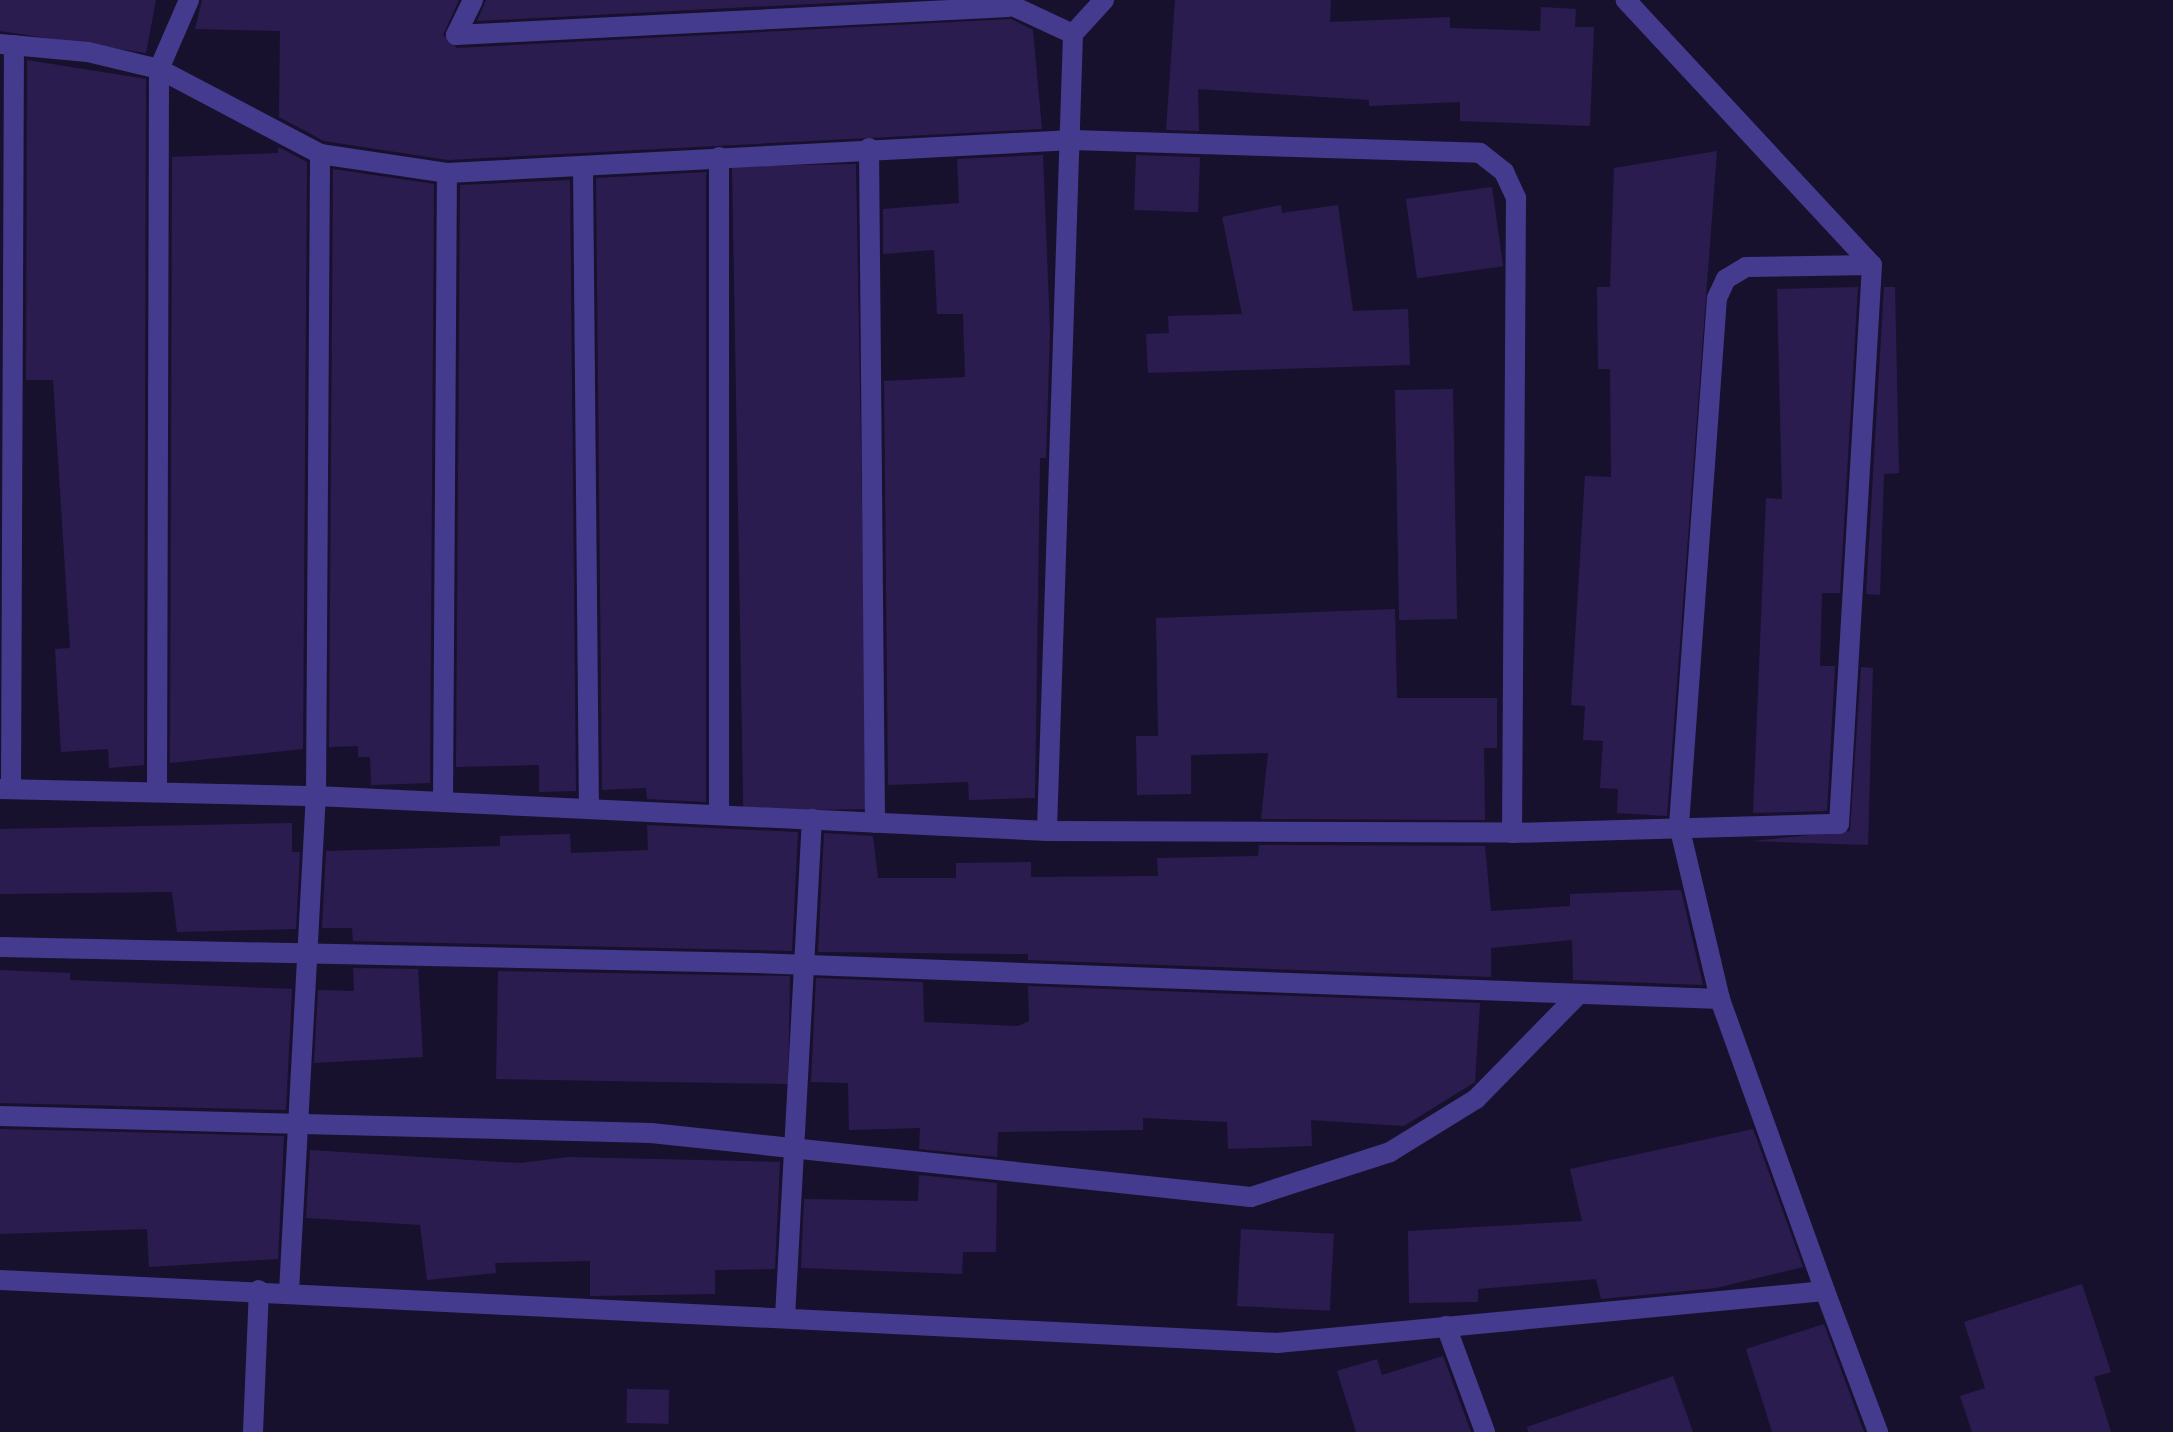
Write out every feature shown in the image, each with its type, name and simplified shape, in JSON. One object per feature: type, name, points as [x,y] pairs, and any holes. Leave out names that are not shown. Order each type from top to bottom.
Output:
[{"type":"street","points":[[157,792],[159,69],[189,0]]},
{"type":"street","points":[[473,0],[456,35],[1004,3],[1073,34]]},
{"type":"street","points":[[1047,831],[1072,140],[1073,34],[1104,0]]},
{"type":"street","points":[[1512,833],[1516,198],[1504,172],[1480,153],[1445,148],[1072,140],[869,148],[447,173],[320,154],[159,69],[7,45],[6,789],[316,796],[1047,831],[1512,833],[1679,825],[1839,824],[1872,265],[1626,0]]},
{"type":"street","points":[[869,148],[875,823]]},
{"type":"street","points":[[289,1292],[302,1127],[304,953],[316,796],[320,154]]},
{"type":"street","points":[[719,157],[719,815]]},
{"type":"street","points":[[583,166],[589,809]]},
{"type":"street","points":[[443,802],[447,173]]},
{"type":"street","points":[[1872,265],[1746,267],[1726,279],[1717,298],[1679,825],[1720,999],[1878,1432]]},
{"type":"street","points":[[785,1317],[812,819]]},
{"type":"street","points":[[0,947],[804,964],[1720,999]]},
{"type":"street","points":[[0,1116],[302,1127],[651,1133],[1251,1197],[1390,1152],[1464,1107],[1579,994]]},
{"type":"street","points":[[0,1280],[259,1290],[1277,1343],[1825,1291]]},
{"type":"street","points":[[253,1432],[259,1290]]},
{"type":"street","points":[[1446,1326],[1485,1432]]},
{"type":"building","points":[[0,0],[156,0],[146,53],[0,31]]},
{"type":"building","points":[[202,0],[459,0],[443,35],[457,48],[1011,19],[1033,30],[1042,129],[448,160],[324,141],[279,117],[280,31],[195,29]]},
{"type":"building","points":[[486,0],[889,0],[477,21]]},
{"type":"building","points":[[1175,0],[1331,0],[1330,22],[1450,17],[1450,28],[1540,31],[1541,7],[1576,9],[1575,27],[1594,27],[1590,126],[1460,121],[1460,102],[1369,106],[1369,100],[1198,89],[1199,131],[1166,130]]},
{"type":"building","points":[[27,60],[146,79],[144,765],[109,768],[108,749],[61,752],[55,649],[70,648],[53,380],[26,380]]},
{"type":"building","points":[[278,147],[307,162],[303,749],[170,763],[172,157],[278,153]]},
{"type":"building","points":[[1717,151],[1667,816],[1617,813],[1618,789],[1600,788],[1603,741],[1583,740],[1585,706],[1571,705],[1585,476],[1611,477],[1610,369],[1598,369],[1597,287],[1610,287],[1614,168]]},
{"type":"building","points":[[1043,155],[1050,331],[1046,458],[1040,458],[1035,798],[969,800],[968,782],[888,785],[884,381],[965,377],[963,314],[937,314],[934,250],[883,254],[883,209],[959,203],[957,159]]},
{"type":"building","points":[[1136,155],[1200,157],[1198,212],[1134,210]]},
{"type":"building","points":[[856,164],[867,809],[743,811],[732,166]]},
{"type":"building","points":[[333,169],[434,184],[430,783],[371,785],[370,757],[358,757],[358,746],[329,747]]},
{"type":"building","points":[[706,172],[706,802],[647,799],[646,788],[602,790],[596,178]]},
{"type":"building","points":[[570,180],[576,791],[539,792],[539,765],[456,767],[460,185]]},
{"type":"building","points":[[1492,187],[1503,266],[1417,278],[1406,199]]},
{"type":"building","points":[[1281,205],[1282,213],[1338,205],[1353,311],[1408,309],[1410,365],[1148,373],[1146,334],[1169,333],[1168,316],[1242,314],[1222,217]]},
{"type":"building","points":[[1858,287],[1840,593],[1822,593],[1820,666],[1835,666],[1827,811],[1753,813],[1766,498],[1782,499],[1777,289]]},
{"type":"building","points":[[1884,287],[1895,287],[1899,473],[1884,474],[1880,595],[1866,594]]},
{"type":"building","points":[[1453,389],[1457,619],[1399,620],[1395,390]]},
{"type":"building","points":[[1395,609],[1397,698],[1497,698],[1497,748],[1484,748],[1485,820],[1261,819],[1268,753],[1191,755],[1191,794],[1137,795],[1136,736],[1158,736],[1156,618]]},
{"type":"building","points":[[1861,667],[1873,668],[1868,845],[1752,841],[1850,831]]},
{"type":"building","points":[[292,823],[292,852],[300,852],[296,929],[177,932],[172,892],[0,894],[0,829]]},
{"type":"building","points":[[647,825],[798,832],[792,951],[353,941],[352,928],[322,928],[326,851],[500,846],[500,836],[570,834],[571,853],[648,850]]},
{"type":"building","points":[[824,833],[873,836],[878,878],[956,878],[956,863],[1031,862],[1031,877],[1158,876],[1157,858],[1258,856],[1259,845],[1485,846],[1491,911],[1570,906],[1570,894],[1681,890],[1703,985],[1573,980],[1572,940],[1491,948],[1491,977],[1028,960],[1028,954],[818,952]]},
{"type":"building","points":[[353,968],[418,969],[423,1057],[314,1063],[318,990],[354,991]]},
{"type":"building","points":[[0,970],[70,973],[70,980],[292,989],[286,1110],[0,1103]]},
{"type":"building","points":[[498,971],[790,976],[788,1084],[496,1079]]},
{"type":"building","points":[[816,978],[923,982],[924,1022],[1018,1026],[1029,1021],[1028,986],[1480,1003],[1475,1082],[1404,1126],[1311,1120],[1312,1146],[1228,1149],[1227,1122],[1143,1118],[1143,1130],[998,1132],[997,1157],[919,1149],[920,1128],[849,1130],[848,1083],[811,1082]]},
{"type":"building","points":[[0,1129],[284,1136],[278,1259],[149,1267],[147,1229],[0,1234]]},
{"type":"building","points":[[1753,1129],[1803,1267],[1716,1288],[1601,1299],[1596,1279],[1478,1289],[1478,1302],[1409,1303],[1408,1231],[1582,1221],[1570,1169]]},
{"type":"building","points":[[310,1150],[520,1163],[568,1157],[780,1162],[775,1269],[715,1270],[715,1294],[590,1296],[590,1261],[495,1263],[496,1273],[427,1280],[420,1225],[306,1218]]},
{"type":"building","points":[[919,1175],[997,1183],[996,1252],[963,1252],[962,1274],[801,1268],[804,1199],[918,1201]]},
{"type":"building","points":[[1241,1229],[1334,1234],[1330,1311],[1237,1306]]},
{"type":"building","points":[[2082,1284],[2111,1372],[2094,1377],[2111,1432],[1972,1432],[1960,1396],[1985,1388],[1964,1322]]},
{"type":"building","points":[[1824,1324],[1864,1432],[1772,1432],[1746,1349]]},
{"type":"building","points":[[1443,1356],[1471,1432],[1356,1432],[1337,1371],[1377,1359],[1382,1375]]},
{"type":"building","points":[[1673,1376],[1693,1432],[1528,1432],[1527,1427]]},
{"type":"building","points":[[627,1389],[669,1390],[668,1424],[626,1423]]}]
